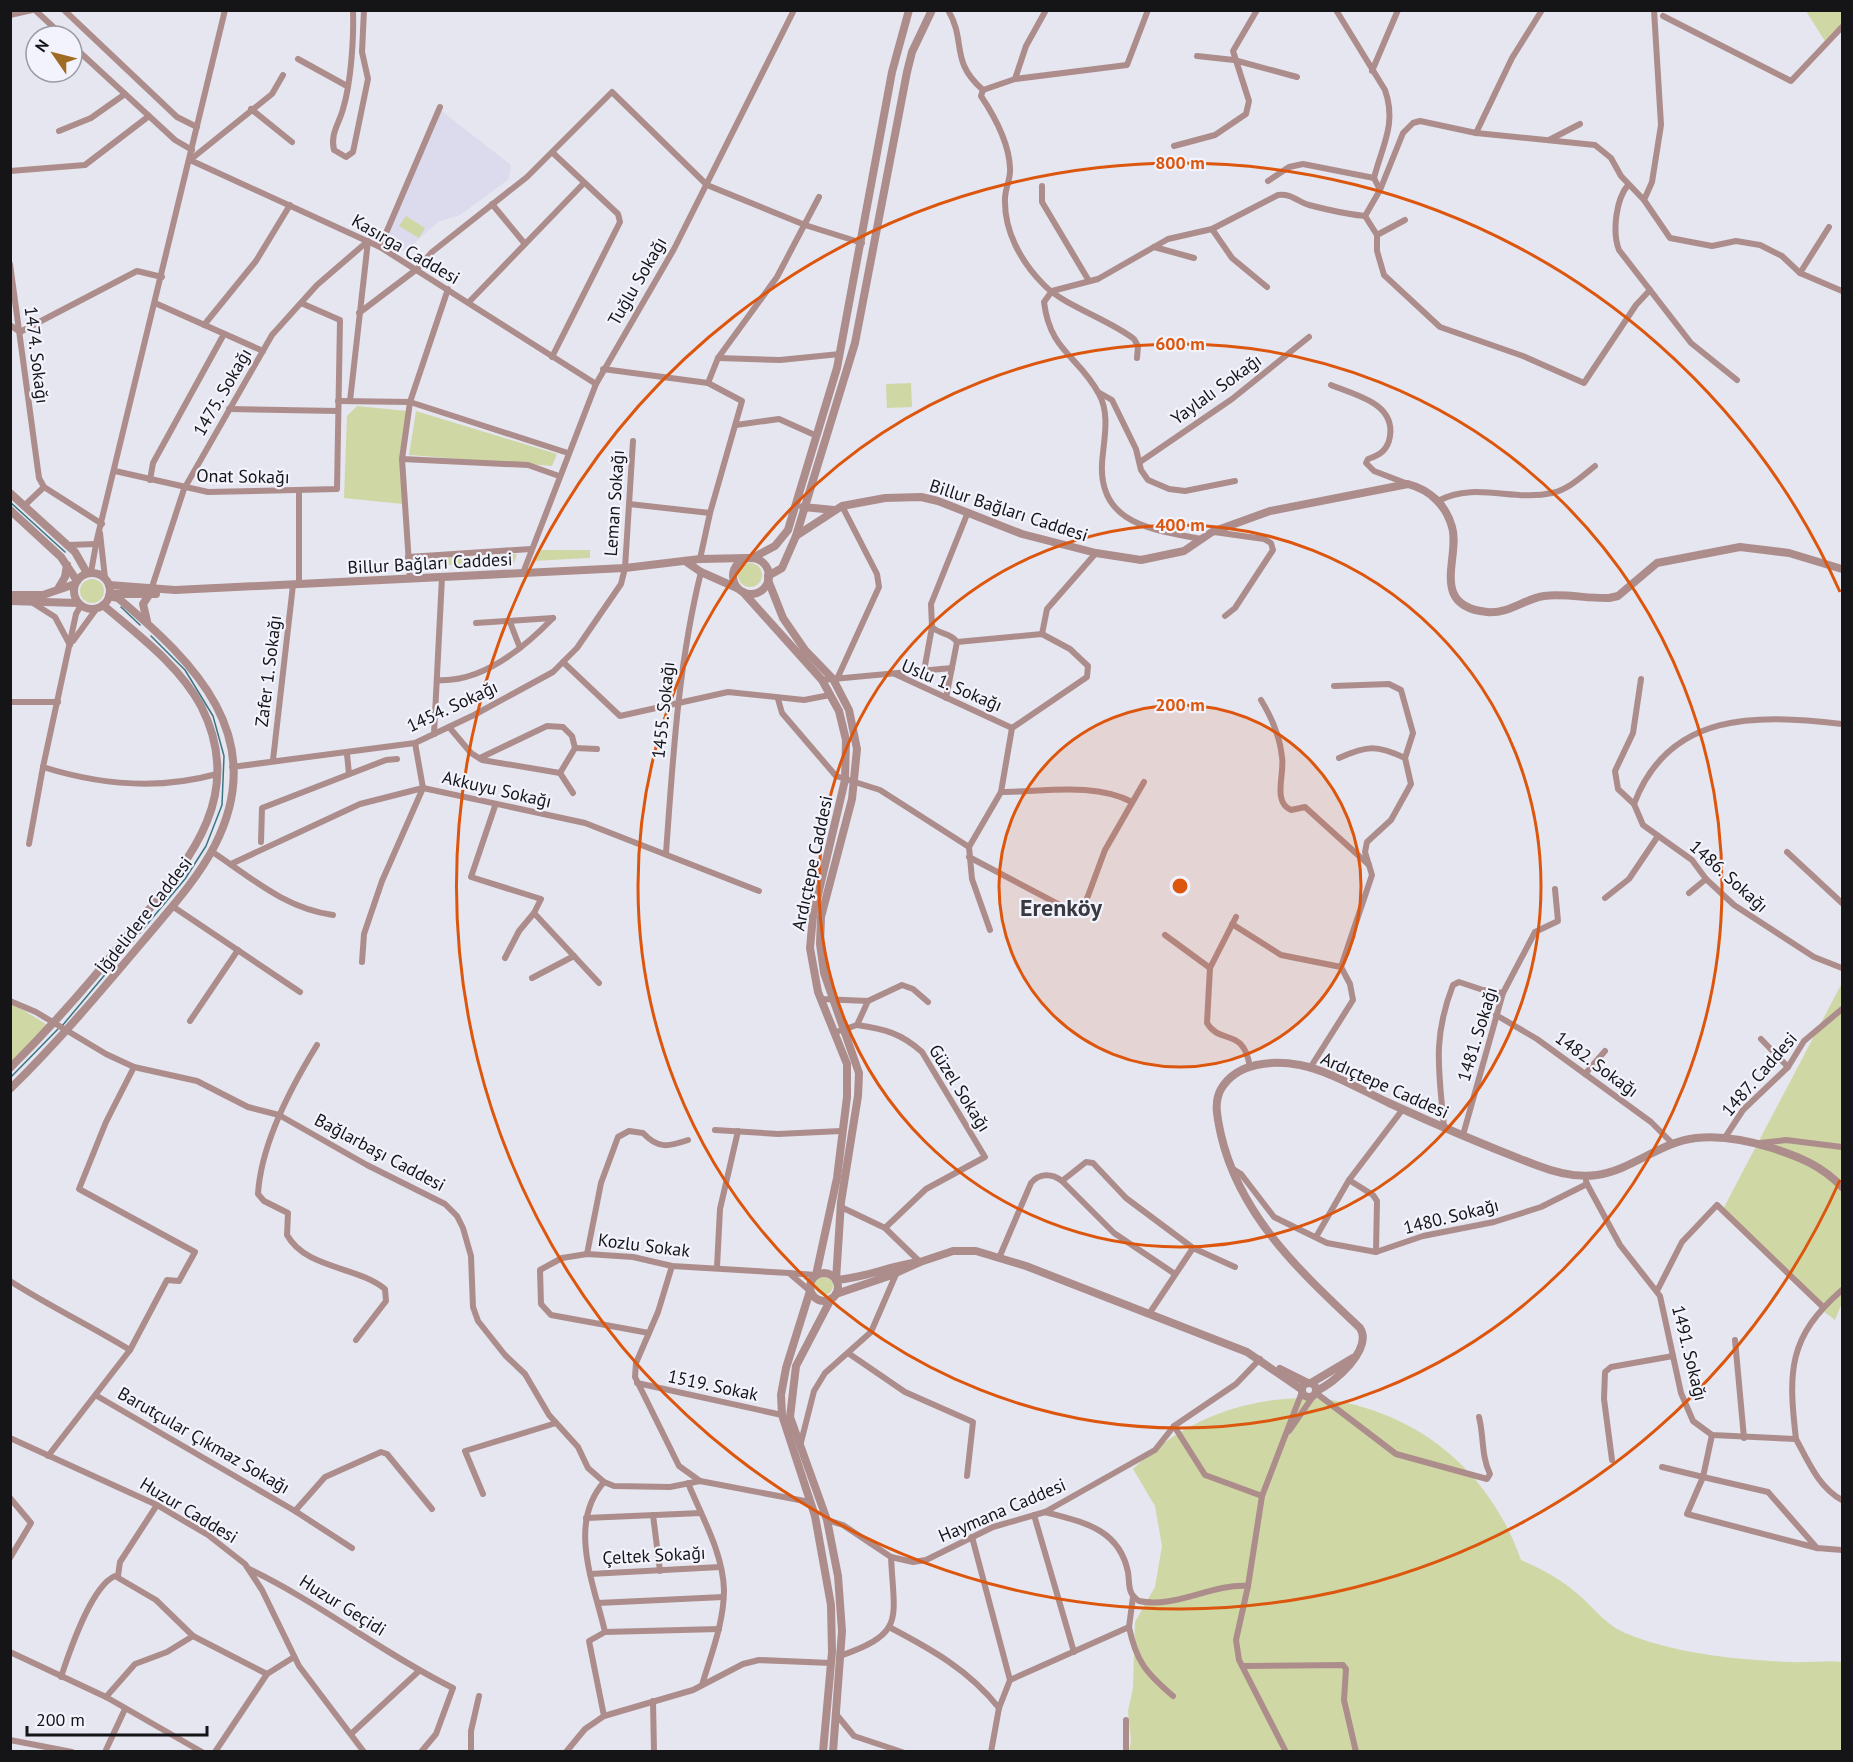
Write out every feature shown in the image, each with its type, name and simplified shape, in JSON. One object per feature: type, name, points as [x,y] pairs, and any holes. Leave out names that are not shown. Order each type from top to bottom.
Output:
[{"type":"street","points":[[10,15],[33,10],[49,24]]},
{"type":"street","points":[[64,10],[177,117],[197,127]]},
{"type":"street","points":[[10,595],[43,595],[76,582],[89,573],[225,10]]},
{"type":"street","points":[[353,10],[347,86],[343,110],[333,132],[333,146],[337,153],[346,157],[353,153],[368,79],[362,52],[364,10]]},
{"type":"street","name":"Tuğlu Sokağı","points":[[523,573],[568,453],[603,369],[674,249],[794,10]]},
{"type":"street","points":[[741,591],[735,583],[734,571],[737,564],[780,542],[797,505],[818,436],[840,354],[892,72],[909,10]]},
{"type":"street","points":[[685,561],[701,572],[741,591],[758,592],[768,578],[782,568],[806,507],[855,343],[907,72],[912,51],[932,10]]},
{"type":"street","points":[[948,10],[953,20],[963,67],[983,90]]},
{"type":"street","points":[[1015,79],[1026,46],[1046,10]]},
{"type":"street","points":[[983,90],[1015,79],[1127,65],[1148,10]]},
{"type":"street","points":[[1174,146],[1211,137],[1246,114],[1249,101],[1234,60],[1235,46],[1257,10]]},
{"type":"street","points":[[1336,10],[1385,90],[1391,114],[1387,140],[1374,178],[1380,190]]},
{"type":"street","points":[[1372,71],[1398,10]]},
{"type":"street","points":[[1476,134],[1512,58],[1542,10]]},
{"type":"street","points":[[1644,200],[1652,182],[1661,124],[1654,10]]},
{"type":"street","points":[[1654,26],[1664,13],[1791,81],[1842,27]]},
{"type":"street","points":[[84,56],[175,140],[192,150]]},
{"type":"street","points":[[1197,56],[1234,60],[1297,77]]},
{"type":"street","points":[[298,59],[347,86]]},
{"type":"street","points":[[190,160],[272,94],[283,75]]},
{"type":"street","points":[[983,90],[981,96],[998,121],[1010,165],[1010,181],[1005,196],[1006,219],[1012,241],[1044,285],[1132,337],[1138,346],[1137,358]]},
{"type":"street","points":[[359,313],[417,269],[432,252],[553,153],[612,92],[707,185],[805,225],[862,243]]},
{"type":"street","points":[[60,131],[91,118],[125,94]]},
{"type":"street","points":[[380,247],[440,107]]},
{"type":"street","points":[[251,110],[292,142]]},
{"type":"street","points":[[10,171],[85,165],[149,116]]},
{"type":"street","points":[[1365,216],[1380,190],[1403,133],[1413,123],[1420,121],[1476,134],[1595,145],[1611,158],[1670,238],[1712,246],[1736,241],[1760,245],[1782,256],[1800,273],[1842,291]]},
{"type":"street","points":[[1548,140],[1580,124]]},
{"type":"street","points":[[552,357],[620,222],[618,214],[553,153]]},
{"type":"street","name":"Kasırga Caddesi","points":[[190,160],[380,247],[596,384]]},
{"type":"street","points":[[1268,181],[1289,167],[1303,164],[1374,178]]},
{"type":"street","points":[[469,302],[585,183]]},
{"type":"street","points":[[1628,184],[1619,202],[1617,243],[1623,256],[1698,350],[1737,380]]},
{"type":"street","points":[[1042,186],[1042,202],[1089,281]]},
{"type":"street","points":[[1201,539],[1139,526],[1123,516],[1111,501],[1104,484],[1101,465],[1105,414],[1097,391],[1082,370],[1061,349],[1046,322],[1044,302],[1052,291],[1098,279],[1168,239],[1212,229],[1283,194],[1312,206],[1365,216]]},
{"type":"street","points":[[708,383],[718,358],[777,277],[819,196]]},
{"type":"street","points":[[492,204],[525,244]]},
{"type":"street","points":[[204,325],[256,261],[290,205]]},
{"type":"street","points":[[1365,216],[1377,235],[1378,258],[1384,275],[1440,327],[1523,356],[1584,383],[1636,305],[1650,290]]},
{"type":"street","points":[[1377,235],[1405,220]]},
{"type":"street","points":[[1800,273],[1829,227]]},
{"type":"street","points":[[1212,229],[1240,266],[1267,287]]},
{"type":"street","points":[[350,401],[368,241]]},
{"type":"street","name":"1475. Sokağı","points":[[150,592],[184,489],[272,336],[316,285],[368,241]]},
{"type":"street","points":[[1153,247],[1194,258]]},
{"type":"street","name":"1474. Sokağı","points":[[10,264],[36,468],[44,487]]},
{"type":"street","points":[[10,325],[20,332],[138,272],[162,277]]},
{"type":"street","points":[[410,579],[402,459],[410,402],[448,290]]},
{"type":"street","points":[[155,303],[263,351]]},
{"type":"street","points":[[229,409],[338,411],[340,320],[301,303]]},
{"type":"street","points":[[150,480],[153,463],[224,334]]},
{"type":"street","name":"Yaylalı Sokağı","points":[[1140,462],[1232,399],[1309,337]]},
{"type":"street","points":[[718,358],[780,360],[840,354]]},
{"type":"street","points":[[603,369],[708,383],[742,401],[710,513],[700,559]]},
{"type":"street","points":[[1331,385],[1378,406],[1387,413],[1391,426],[1389,443],[1381,453],[1368,459],[1366,463],[1374,471],[1420,487],[1438,501],[1453,529],[1449,572],[1453,590],[1464,605],[1487,612],[1503,612],[1543,596],[1609,598],[1618,596],[1657,563],[1740,547],[1789,553],[1842,569]]},
{"type":"street","points":[[1097,391],[1112,400],[1140,462],[1141,470],[1148,480],[1169,489],[1185,491],[1235,481]]},
{"type":"street","points":[[338,401],[410,402],[568,453]]},
{"type":"street","name":"Onat Sokağı","points":[[115,471],[184,489],[208,492],[298,492],[337,489],[338,411]]},
{"type":"street","points":[[736,424],[779,419],[818,436]]},
{"type":"street","name":"Leman Sokağı","points":[[625,568],[633,441]]},
{"type":"street","points":[[402,459],[528,465],[559,476]]},
{"type":"street","points":[[1438,501],[1454,494],[1473,491],[1539,495],[1552,493],[1570,486],[1595,466]]},
{"type":"street","name":"Billur Bağları Caddesi","points":[[796,536],[842,506],[904,496],[938,501],[1022,534],[1096,554],[1130,560],[1153,559],[1184,551],[1212,532],[1270,511],[1408,484]]},
{"type":"street","points":[[25,505],[44,487],[102,524]]},
{"type":"street","name":"Zafer 1. Sokağı","points":[[273,760],[296,585],[298,492]]},
{"type":"street","points":[[10,493],[68,545],[89,573],[107,582],[150,592]]},
{"type":"street","points":[[628,504],[710,513]]},
{"type":"street","points":[[797,505],[834,510]]},
{"type":"street","points":[[835,679],[879,587],[877,574],[842,506]]},
{"type":"street","points":[[10,510],[67,563],[76,582],[74,594],[80,604]]},
{"type":"street","points":[[924,671],[932,627],[931,604],[968,512]]},
{"type":"street","points":[[1212,532],[1264,539],[1270,543],[1273,550],[1235,608],[1225,616]]},
{"type":"street","points":[[100,533],[110,595]]},
{"type":"street","points":[[68,545],[96,544]]},
{"type":"street","points":[[408,557],[531,549]]},
{"type":"street","points":[[1042,634],[1047,609],[1096,554]]},
{"type":"street","points":[[750,558],[765,565],[783,618],[805,650],[835,679],[849,710],[857,749],[856,782],[821,917],[820,944],[824,973],[859,1073],[858,1096],[841,1207],[834,1296],[795,1366],[790,1417],[826,1520],[841,1607],[833,1752]]},
{"type":"street","name":"Billur Bağları Caddesi","points":[[150,592],[625,568],[700,559],[750,558]]},
{"type":"street","points":[[57,591],[65,577],[67,563]]},
{"type":"street","name":"1454. Sokağı","points":[[232,767],[273,760],[347,754],[415,743],[449,727],[553,672],[598,621],[621,584],[625,568]]},
{"type":"street","name":"1455. Sokağı","points":[[666,853],[677,703],[687,629],[701,572]]},
{"type":"street","points":[[434,734],[442,577]]},
{"type":"street","name":"Ardıçtepe Caddesi","points":[[741,591],[822,680],[839,711],[846,741],[845,780],[813,916],[810,948],[821,999],[847,1064],[847,1097],[834,1194],[816,1275]]},
{"type":"street","points":[[70,646],[110,595],[150,592]]},
{"type":"street","points":[[149,624],[142,604],[150,592]]},
{"type":"street","name":"İğdelidere Caddesi","points":[[10,1089],[67,1031],[172,906],[211,851],[227,813],[232,767],[226,730],[213,697],[192,667],[149,624],[118,598],[110,595]]},
{"type":"street","points":[[10,601],[100,607]]},
{"type":"street","points":[[30,601],[56,617],[66,633],[70,646]]},
{"type":"street","points":[[29,844],[43,767],[80,604]]},
{"type":"street","name":"İğdelidere Caddesi","points":[[10,1068],[54,1023],[184,866],[210,818],[217,774],[214,745],[200,704],[175,671],[139,636],[100,607]]},
{"type":"street","points":[[436,680],[465,678],[520,648],[554,618],[476,623]]},
{"type":"street","points":[[510,622],[520,648]]},
{"type":"street","points":[[932,627],[937,631],[950,634],[957,642]]},
{"type":"street","points":[[139,636],[157,632]]},
{"type":"street","points":[[957,642],[1042,634],[1070,649],[1086,663],[1089,674],[1084,680],[1012,728]]},
{"type":"street","points":[[946,698],[957,642]]},
{"type":"street","points":[[562,662],[620,716],[728,692],[804,700],[830,695]]},
{"type":"street","points":[[895,674],[952,668]]},
{"type":"street","name":"Uslu 1. Sokağı","points":[[822,680],[895,674],[1012,728],[1001,792],[969,847]]},
{"type":"street","name":"1486. Sokağı","points":[[1641,680],[1633,733],[1615,771],[1617,789],[1634,804],[1643,825],[1692,860],[1706,879],[1734,905],[1764,927],[1814,957],[1842,968]]},
{"type":"street","points":[[1310,1068],[1353,1000],[1350,984],[1341,967],[1372,875],[1365,852],[1367,842],[1391,820],[1409,793],[1411,776],[1405,758],[1413,732],[1401,690],[1389,684],[1334,686]]},
{"type":"street","points":[[778,699],[782,713],[834,774],[890,795],[969,847],[972,879],[990,930]]},
{"type":"street","points":[[1261,700],[1278,738],[1283,759],[1280,790],[1284,806],[1291,810],[1305,807],[1370,866]]},
{"type":"street","points":[[10,702],[58,702]]},
{"type":"street","points":[[1634,804],[1655,762],[1674,744],[1694,733],[1747,722],[1797,721],[1842,724]]},
{"type":"street","points":[[480,758],[547,726],[563,727],[568,731],[575,748]]},
{"type":"street","points":[[449,727],[471,753],[480,758],[495,764],[560,773],[573,793]]},
{"type":"street","points":[[362,962],[364,934],[382,881],[423,788],[415,743]]},
{"type":"street","points":[[1340,758],[1370,747],[1385,749],[1405,758]]},
{"type":"street","points":[[575,748],[597,749]]},
{"type":"street","points":[[560,773],[575,748]]},
{"type":"street","points":[[347,754],[349,774]]},
{"type":"street","points":[[261,842],[262,808],[386,760],[397,759]]},
{"type":"street","points":[[43,767],[86,778],[137,784],[179,782],[217,774]]},
{"type":"street","points":[[969,857],[1004,878],[1080,913],[1086,909],[1105,850],[1144,782]]},
{"type":"street","name":"Akkuyu Sokağı","points":[[231,864],[360,804],[423,788],[495,806],[585,823],[759,891]]},
{"type":"street","points":[[1001,792],[1093,791],[1115,795],[1132,802]]},
{"type":"street","points":[[495,806],[471,877],[541,899],[534,913],[519,931],[505,958]]},
{"type":"street","points":[[1605,898],[1629,879],[1658,836]]},
{"type":"street","points":[[211,851],[287,903],[309,912],[333,915]]},
{"type":"street","points":[[1787,852],[1842,903]]},
{"type":"street","points":[[1689,892],[1706,879]]},
{"type":"street","name":"1481. Sokağı","points":[[1463,1135],[1503,993],[1535,932],[1558,921],[1555,889]]},
{"type":"street","points":[[172,906],[300,992]]},
{"type":"street","points":[[534,913],[599,983]]},
{"type":"street","points":[[1236,916],[1210,968],[1207,1023],[1211,1029],[1242,1044],[1247,1051],[1250,1067]]},
{"type":"street","points":[[1232,924],[1281,956],[1341,967]]},
{"type":"street","points":[[1165,935],[1210,968]]},
{"type":"street","points":[[190,1021],[238,950]]},
{"type":"street","points":[[532,978],[574,956]]},
{"type":"street","points":[[1444,1127],[1437,1052],[1444,1009],[1453,985],[1459,982],[1483,990],[1503,993]]},
{"type":"street","points":[[821,999],[868,1001],[902,985],[913,989],[928,1002]]},
{"type":"street","name":"Bağlarbaşı Caddesi","points":[[10,1001],[134,1067],[197,1081],[248,1107],[279,1115],[367,1165],[445,1204],[456,1216],[471,1256],[474,1314],[505,1355],[525,1374],[549,1415],[578,1447],[588,1468],[604,1482]]},
{"type":"street","points":[[836,1032],[857,1025],[868,1001]]},
{"type":"street","name":"1487. Caddesi","points":[[1726,1136],[1743,1110],[1788,1067],[1804,1041],[1842,1009]]},
{"type":"street","name":"1482. Sokağı","points":[[1496,1015],[1537,1039],[1651,1122],[1673,1144]]},
{"type":"street","name":"Güzel Sokağı","points":[[857,1025],[891,1030],[908,1039],[922,1052],[985,1157],[926,1189],[885,1228]]},
{"type":"street","points":[[1761,1039],[1788,1067]]},
{"type":"street","points":[[317,1045],[296,1079],[279,1115],[258,1194],[264,1201],[288,1213],[287,1234],[301,1249],[316,1259],[385,1289],[386,1301],[356,1340]]},
{"type":"street","points":[[1585,1074],[1605,1051]]},
{"type":"street","name":"Ardıçtepe Caddesi","points":[[1315,1393],[1349,1366],[1364,1341],[1360,1328],[1324,1295],[1249,1208],[1230,1168],[1217,1118],[1217,1101],[1227,1080],[1250,1067],[1275,1064],[1310,1068],[1538,1166],[1586,1179],[1673,1144],[1694,1138],[1726,1136],[1757,1143],[1807,1160],[1822,1168],[1842,1187]]},
{"type":"street","points":[[48,1456],[97,1396],[130,1350],[167,1280],[179,1281],[195,1252],[79,1189],[106,1122],[134,1067]]},
{"type":"street","points":[[1316,1238],[1349,1180],[1403,1109]]},
{"type":"street","points":[[715,1130],[778,1134],[841,1131]]},
{"type":"street","points":[[717,1267],[720,1209],[738,1131]]},
{"type":"street","points":[[587,1254],[600,1183],[618,1137],[625,1132],[643,1133],[651,1142],[663,1146],[688,1140]]},
{"type":"street","points":[[1757,1143],[1786,1140],[1842,1147]]},
{"type":"street","points":[[1062,1181],[1086,1162],[1093,1163],[1126,1198],[1193,1248],[1235,1267]]},
{"type":"street","name":"1480. Sokağı","points":[[1230,1168],[1241,1174],[1274,1217],[1328,1243],[1376,1252],[1423,1236],[1494,1222],[1541,1207],[1586,1179]]},
{"type":"street","points":[[999,1258],[1033,1180],[1046,1175],[1062,1181],[1114,1233],[1174,1274]]},
{"type":"street","name":"1491. Sokağı","points":[[1586,1179],[1620,1245],[1657,1292],[1681,1394],[1693,1421],[1713,1435]]},
{"type":"street","points":[[1349,1180],[1373,1195],[1377,1201],[1376,1252]]},
{"type":"street","points":[[1657,1292],[1682,1242],[1717,1205],[1823,1307]]},
{"type":"street","points":[[841,1207],[885,1228],[920,1262]]},
{"type":"street","points":[[1149,1314],[1193,1248]]},
{"type":"street","points":[[789,1273],[820,1301],[952,1251],[976,1251],[1149,1314],[1260,1359],[1307,1397],[1315,1393]]},
{"type":"street","name":"Kozlu Sokak","points":[[649,1333],[557,1317],[543,1308],[541,1304],[540,1270],[562,1258],[587,1254],[633,1257],[672,1266],[717,1267],[816,1275]]},
{"type":"street","points":[[823,1752],[831,1664],[831,1605],[815,1516],[782,1415],[781,1395],[786,1368],[810,1292],[810,1282],[816,1275],[825,1273],[836,1280],[867,1276],[901,1264],[920,1262]]},
{"type":"street","points":[[672,1266],[636,1363],[637,1383],[679,1466],[700,1481],[810,1502]]},
{"type":"street","points":[[800,1447],[814,1391],[825,1373],[875,1326],[897,1272]]},
{"type":"street","points":[[10,1281],[49,1306],[88,1324],[130,1350]]},
{"type":"street","points":[[1842,1290],[1823,1307],[1797,1349],[1792,1369],[1792,1403],[1796,1439],[1817,1476],[1832,1495],[1842,1500]]},
{"type":"street","points":[[1735,1340],[1744,1438]]},
{"type":"street","points":[[848,1353],[905,1392],[973,1422],[967,1476]]},
{"type":"street","points":[[1612,1460],[1604,1399],[1605,1372],[1611,1368],[1673,1356]]},
{"type":"street","points":[[1286,1752],[1243,1666],[1236,1640],[1248,1586],[1262,1496],[1302,1391],[1310,1383],[1353,1358]]},
{"type":"street","name":"Haymana Caddesi","points":[[891,1557],[913,1562],[926,1560],[993,1527],[1045,1512],[1155,1450],[1174,1426],[1236,1384],[1260,1359]]},
{"type":"street","points":[[1269,1365],[1310,1383],[1315,1393],[1396,1454],[1487,1479],[1490,1474],[1484,1454],[1484,1435],[1479,1417]]},
{"type":"street","name":"1519. Sokak","points":[[637,1383],[782,1415]]},
{"type":"street","points":[[1287,1434],[1315,1393]]},
{"type":"street","name":"Barutçular Çıkmaz Sokağı","points":[[97,1396],[296,1511],[352,1548]]},
{"type":"street","points":[[483,1494],[465,1451],[556,1423]]},
{"type":"street","points":[[1174,1426],[1205,1475],[1262,1496]]},
{"type":"street","points":[[1796,1439],[1713,1435],[1703,1477],[1687,1514],[1817,1548],[1842,1550]]},
{"type":"street","name":"Huzur Caddesi","points":[[10,1438],[157,1505],[208,1535],[249,1569],[262,1590],[294,1657],[364,1752]]},
{"type":"street","points":[[296,1511],[326,1477],[381,1452],[387,1454],[432,1509]]},
{"type":"street","points":[[1662,1467],[1768,1492],[1817,1548]]},
{"type":"street","points":[[605,1632],[590,1574],[586,1518],[593,1494],[604,1482],[614,1486],[670,1487],[700,1481]]},
{"type":"street","points":[[688,1484],[718,1554],[723,1597],[719,1629],[702,1685]]},
{"type":"street","points":[[10,1498],[31,1523],[10,1558]]},
{"type":"street","points":[[118,1576],[120,1562],[157,1505]]},
{"type":"street","points":[[1045,1512],[1095,1526],[1108,1535],[1124,1560],[1129,1587],[1134,1597],[1129,1627],[1135,1654],[1154,1680],[1173,1696]]},
{"type":"street","points":[[586,1518],[701,1514]]},
{"type":"street","points":[[653,1515],[660,1571]]},
{"type":"street","points":[[1034,1515],[1074,1652]]},
{"type":"street","points":[[826,1520],[843,1525],[891,1557],[894,1612],[889,1627],[878,1641],[840,1656]]},
{"type":"street","points":[[972,1537],[1010,1680],[999,1708],[991,1752]]},
{"type":"street","name":"Çeltek Sokağı","points":[[590,1574],[720,1567]]},
{"type":"street","name":"Huzur Geçidi","points":[[249,1569],[287,1587],[419,1671],[453,1688],[436,1734],[421,1752]]},
{"type":"street","points":[[61,1677],[81,1627],[103,1585],[109,1579],[118,1576]]},
{"type":"street","points":[[118,1576],[156,1600],[193,1635],[267,1674]]},
{"type":"street","points":[[1134,1597],[1145,1602],[1188,1597],[1234,1586],[1248,1586]]},
{"type":"street","points":[[598,1603],[723,1597]]},
{"type":"street","points":[[889,1627],[959,1666],[979,1684],[999,1708]]},
{"type":"street","points":[[1010,1680],[1129,1627]]},
{"type":"street","points":[[604,1716],[589,1641],[605,1632],[719,1629]]},
{"type":"street","points":[[106,1697],[135,1664],[167,1652],[193,1635]]},
{"type":"street","points":[[10,1652],[106,1697],[202,1752]]},
{"type":"street","points":[[216,1752],[267,1674],[294,1657]]},
{"type":"street","points":[[566,1752],[585,1729],[604,1716],[702,1685],[742,1664],[759,1660],[831,1664]]},
{"type":"street","points":[[1243,1666],[1345,1666],[1344,1700],[1356,1752]]},
{"type":"street","points":[[351,1734],[419,1671]]},
{"type":"street","points":[[471,1752],[471,1731],[479,1696]]},
{"type":"street","points":[[653,1701],[654,1752]]},
{"type":"street","points":[[105,1752],[125,1709]]},
{"type":"street","points":[[836,1714],[854,1736],[902,1752]]},
{"type":"street","points":[[1126,1720],[1126,1752]]},
{"type":"street","points":[[10,1740],[72,1752]]},
{"type":"shaded area","points":[[439,109],[511,165],[509,179],[460,215],[438,222],[408,249],[400,251],[384,237],[404,199]]},
{"type":"green space","points":[[1806,11],[1842,11],[1842,29],[1828,46]]},
{"type":"green space","points":[[406,216],[425,228],[419,238],[399,226]]},
{"type":"green space","points":[[911,383],[912,407],[887,408],[886,384]]},
{"type":"green space","points":[[357,406],[407,411],[403,504],[344,498],[347,416]]},
{"type":"green space","points":[[416,411],[557,454],[552,466],[409,455]]},
{"type":"green space","points":[[538,550],[590,550],[590,558],[532,561]]},
{"type":"green space","points":[[517,554],[514,563],[417,566],[418,561],[424,559]]},
{"type":"green space","points":[[750,563],[759,566],[762,575],[759,584],[750,587],[741,584],[738,575],[741,566]]},
{"type":"green space","points":[[92,579],[100,583],[104,591],[100,599],[92,603],[84,599],[80,591],[84,583]]},
{"type":"green space","points":[[1842,983],[1842,1303],[1835,1320],[1721,1213]]},
{"type":"green space","points":[[10,1002],[49,1026],[10,1065]]},
{"type":"green space","points":[[824,1277],[830,1280],[833,1286],[830,1292],[824,1295],[818,1292],[815,1286],[818,1280]]},
{"type":"green space","points":[[1315,1398],[1350,1404],[1384,1414],[1414,1429],[1442,1448],[1467,1471],[1489,1497],[1507,1527],[1521,1560],[1566,1585],[1606,1621],[1625,1633],[1665,1646],[1707,1655],[1771,1661],[1842,1662],[1842,1751],[1129,1752],[1131,1741],[1128,1711],[1133,1688],[1135,1622],[1155,1587],[1162,1546],[1155,1506],[1133,1469],[1173,1437],[1217,1414],[1264,1401]]},
{"type":"waterway","points":[[10,502],[65,552]]},
{"type":"waterway","points":[[121,607],[140,625]]},
{"type":"waterway","points":[[62,1026],[185,879],[206,846],[222,805],[224,756],[213,716],[185,670],[151,636]]},
{"type":"waterway","points":[[10,1078],[58,1029]]},
{"type":"district","name":"Erenköy","points":[[1061,907]]}]
